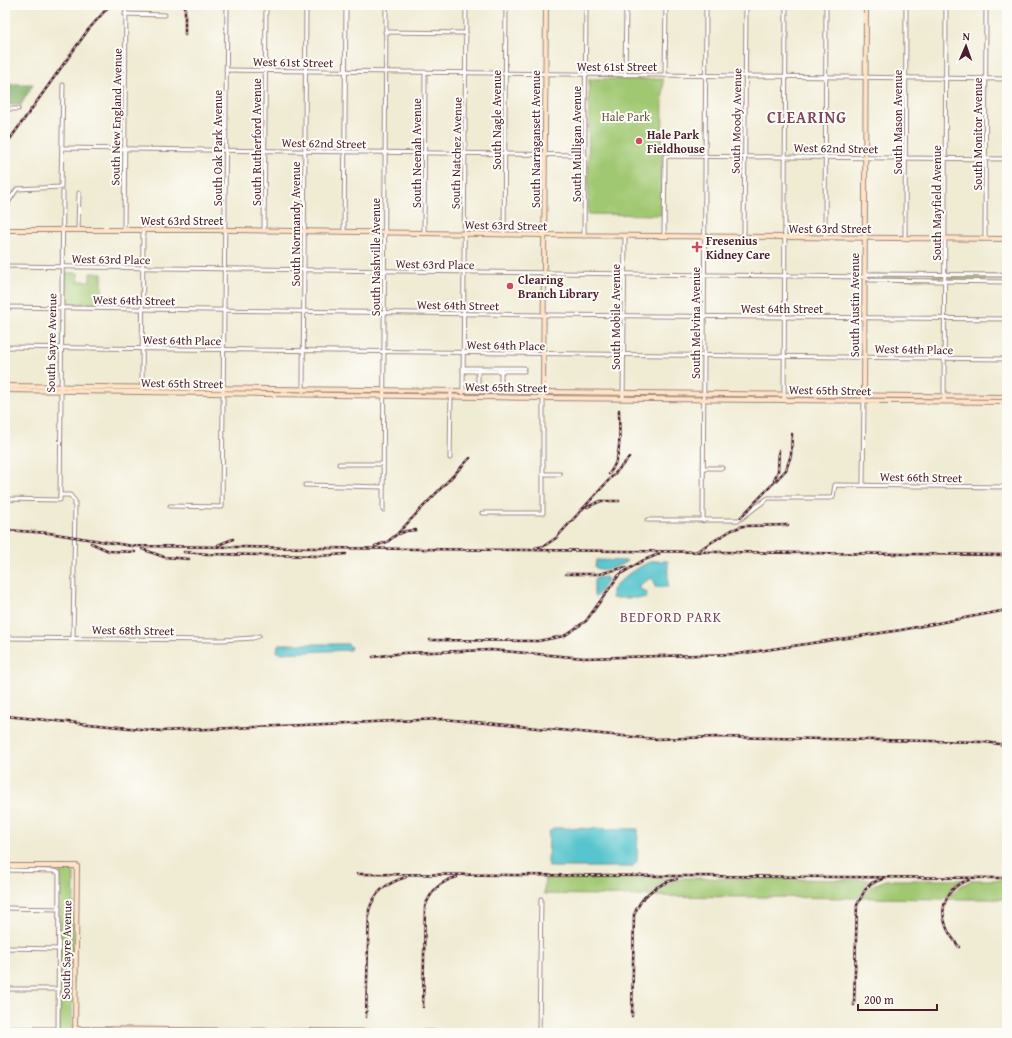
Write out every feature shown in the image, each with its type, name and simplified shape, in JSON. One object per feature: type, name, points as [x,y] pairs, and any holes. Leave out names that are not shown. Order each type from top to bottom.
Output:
[{"type":"street","name":"South New England Avenue","points":[[124,230],[126,5]]},
{"type":"street","name":"South Oak Park Avenue","points":[[170,506],[222,507],[227,5]]},
{"type":"street","name":"South Rutherford Avenue","points":[[264,231],[266,5]]},
{"type":"street","name":"South Normandy Avenue","points":[[303,392],[306,5]]},
{"type":"street","points":[[344,232],[346,5]]},
{"type":"street","name":"South Nashville Avenue","points":[[383,510],[386,5]]},
{"type":"street","name":"South Natchez Avenue","points":[[463,396],[466,5]]},
{"type":"street","name":"South Nagle Avenue","points":[[504,235],[506,5]]},
{"type":"street","name":"South Narragansett Avenue","points":[[482,513],[543,513],[546,5]]},
{"type":"street","name":"South Mulligan Avenue","points":[[584,236],[586,5]]},
{"type":"street","points":[[625,75],[626,5]]},
{"type":"street","points":[[666,5],[666,75]]},
{"type":"street","name":"South Melvina Avenue","points":[[703,521],[706,5]]},
{"type":"street","name":"South Moody Avenue","points":[[744,237],[746,5]]},
{"type":"street","points":[[784,397],[786,5]]},
{"type":"street","points":[[825,238],[826,5]]},
{"type":"street","name":"South Austin Avenue","points":[[863,485],[866,5]]},
{"type":"street","name":"South Mason Avenue","points":[[905,238],[906,5]]},
{"type":"street","name":"South Mayfield Avenue","points":[[944,399],[946,5]]},
{"type":"street","name":"South Monitor Avenue","points":[[985,239],[986,5]]},
{"type":"street","points":[[126,14],[165,15]]},
{"type":"street","points":[[385,32],[466,33]]},
{"type":"street","name":"West 61st Street","points":[[226,70],[466,74],[1007,78]]},
{"type":"street","name":"South Neenah Avenue","points":[[424,234],[425,73]]},
{"type":"street","points":[[5,207],[17,188],[61,187],[62,85]]},
{"type":"street","points":[[5,109],[18,109]]},
{"type":"street","name":"West 62nd Street","points":[[62,148],[585,155]]},
{"type":"street","name":"West 62nd Street","points":[[664,236],[665,156],[1007,159]]},
{"type":"street","name":"South Sayre Avenue","points":[[5,499],[60,500],[63,192]]},
{"type":"street","points":[[78,230],[79,193]]},
{"type":"street","name":"West 63rd Street","points":[[5,230],[225,230],[584,236],[1007,239]]},
{"type":"street","points":[[142,390],[143,230]]},
{"type":"street","name":"South Mobile Avenue","points":[[624,396],[625,236]]},
{"type":"street","name":"West 63rd Place","points":[[5,266],[784,277],[864,277],[868,274],[1007,275]]},
{"type":"street","name":"West 63rd Place","points":[[864,277],[868,280],[1007,282]]},
{"type":"street","name":"West 64th Street","points":[[5,307],[624,316],[1007,318]]},
{"type":"street","name":"West 64th Place","points":[[5,347],[1007,359]]},
{"type":"street","points":[[463,369],[524,370]]},
{"type":"street","points":[[478,369],[478,387]]},
{"type":"street","points":[[501,370],[501,387]]},
{"type":"street","name":"West 65th Street","points":[[5,386],[61,389]]},
{"type":"street","name":"West 65th Street","points":[[142,390],[223,388],[303,392],[451,394],[463,396],[543,398],[703,396],[944,399],[1007,402]]},
{"type":"street","name":"West 65th Street","points":[[5,390],[142,390],[223,394],[303,392]]},
{"type":"street","name":"West 65th Street","points":[[451,394],[463,391],[544,392],[624,396]]},
{"type":"street","points":[[450,458],[451,394]]},
{"type":"street","name":"West 65th Street","points":[[944,399],[1007,397]]},
{"type":"street","points":[[339,464],[383,464]]},
{"type":"street","points":[[703,468],[722,468]]},
{"type":"street","points":[[543,474],[560,474]]},
{"type":"street","points":[[305,485],[383,486]]},
{"type":"street","name":"West 66th Street","points":[[703,521],[740,520],[768,498],[830,498],[833,497],[835,485],[1007,487]]},
{"type":"street","points":[[60,495],[70,495],[75,501],[73,638]]},
{"type":"street","points":[[647,520],[703,521]]},
{"type":"street","name":"West 68th Street","points":[[5,638],[222,640],[253,638],[259,636]]},
{"type":"street","name":"South Sayre Avenue","points":[[5,866],[77,866],[75,1031]]},
{"type":"street","name":"South Sayre Avenue","points":[[5,870],[58,872],[59,875],[58,1031]]},
{"type":"street","points":[[539,1033],[541,899]]},
{"type":"street","points":[[5,908],[59,909]]},
{"type":"street","points":[[5,948],[59,949]]},
{"type":"street","points":[[5,988],[58,989]]},
{"type":"street","points":[[5,1029],[58,1031]]},
{"type":"street","points":[[75,1031],[524,1033]]},
{"type":"green space","name":"Hale Park","points":[[589,79],[663,79],[662,215],[588,214]]},
{"type":"green space","points":[[5,84],[33,84],[21,105],[5,105]]},
{"type":"green space","points":[[66,273],[78,273],[78,281],[90,281],[90,273],[102,273],[102,304],[66,304]]},
{"type":"green space","points":[[869,275],[941,276],[941,279],[869,279]]},
{"type":"green space","points":[[949,276],[1007,276],[1007,280],[949,280]]},
{"type":"green space","points":[[60,868],[70,868],[74,873],[72,1033],[59,1033]]},
{"type":"green space","points":[[545,878],[673,878],[659,885],[643,896],[544,894]]},
{"type":"green space","points":[[683,878],[876,880],[866,886],[858,898],[646,896],[666,884]]},
{"type":"green space","points":[[887,880],[964,880],[953,887],[944,899],[862,898],[871,886]]},
{"type":"green space","points":[[972,880],[1007,880],[1007,899],[947,899],[959,887]]},
{"type":"water","points":[[596,560],[627,561],[616,567],[598,569],[595,567]]},
{"type":"water","points":[[652,561],[668,561],[668,587],[655,587],[654,581],[651,578],[638,586],[640,589],[647,592],[646,598],[612,598],[612,590],[621,581],[630,573]]},
{"type":"water","points":[[606,577],[608,580],[596,597],[594,596],[594,580],[596,578]]},
{"type":"water","points":[[279,644],[348,644],[351,647],[350,650],[280,653],[277,652]]},
{"type":"water","points":[[555,828],[638,829],[637,861],[632,867],[551,867],[549,866],[548,862],[549,832]]},
{"type":"railway","points":[[5,146],[88,30],[110,5]]},
{"type":"railway","points":[[185,5],[185,35]]},
{"type":"railway","points":[[609,474],[618,452],[620,435],[619,410]]},
{"type":"railway","points":[[741,517],[786,470],[791,455],[792,434]]},
{"type":"railway","points":[[774,480],[778,471],[779,450]]},
{"type":"railway","points":[[375,546],[387,542],[396,535],[470,458]]},
{"type":"railway","points":[[535,548],[544,546],[556,538],[629,458]]},
{"type":"railway","points":[[587,507],[601,501],[619,501]]},
{"type":"railway","points":[[697,551],[732,530],[743,526],[788,525]]},
{"type":"railway","points":[[5,530],[49,533],[132,546],[1007,555]]},
{"type":"railway","points":[[399,534],[406,531],[416,530]]},
{"type":"railway","points":[[218,545],[233,539]]},
{"type":"railway","points":[[91,543],[109,551],[135,552]]},
{"type":"railway","points":[[142,549],[164,557],[189,559]]},
{"type":"railway","points":[[184,552],[208,554],[319,556],[346,554]]},
{"type":"railway","points":[[430,640],[538,641],[564,636],[586,621],[619,575],[642,561],[659,554]]},
{"type":"railway","points":[[566,574],[599,574],[626,567]]},
{"type":"railway","points":[[373,657],[403,653],[491,650],[584,658],[738,654],[901,630],[1007,610]]},
{"type":"railway","points":[[5,716],[161,731],[443,719],[655,739],[717,737],[984,742],[1007,745]]},
{"type":"railway","points":[[357,874],[1007,878]]},
{"type":"railway","points":[[366,1017],[369,910],[378,893],[393,882],[406,877]]},
{"type":"railway","points":[[423,1007],[425,907],[433,892],[441,884],[457,877]]},
{"type":"railway","points":[[632,1016],[634,915],[645,897],[663,884],[677,879]]},
{"type":"railway","points":[[854,1005],[857,905],[865,890],[872,883],[882,879]]},
{"type":"railway","points":[[959,947],[947,929],[943,911],[944,904],[947,897],[956,886],[969,880]]},
{"type":"place","name":"Hale Park Fieldhouse","points":[[639,141]]},
{"type":"place","name":"Fresenius Kidney Care","points":[[697,247]]},
{"type":"place","name":"Clearing Branch Library","points":[[510,286]]},
{"type":"district","name":"CLEARING","points":[[807,117]]},
{"type":"district","name":"BEDFORD PARK","points":[[671,617]]}]
